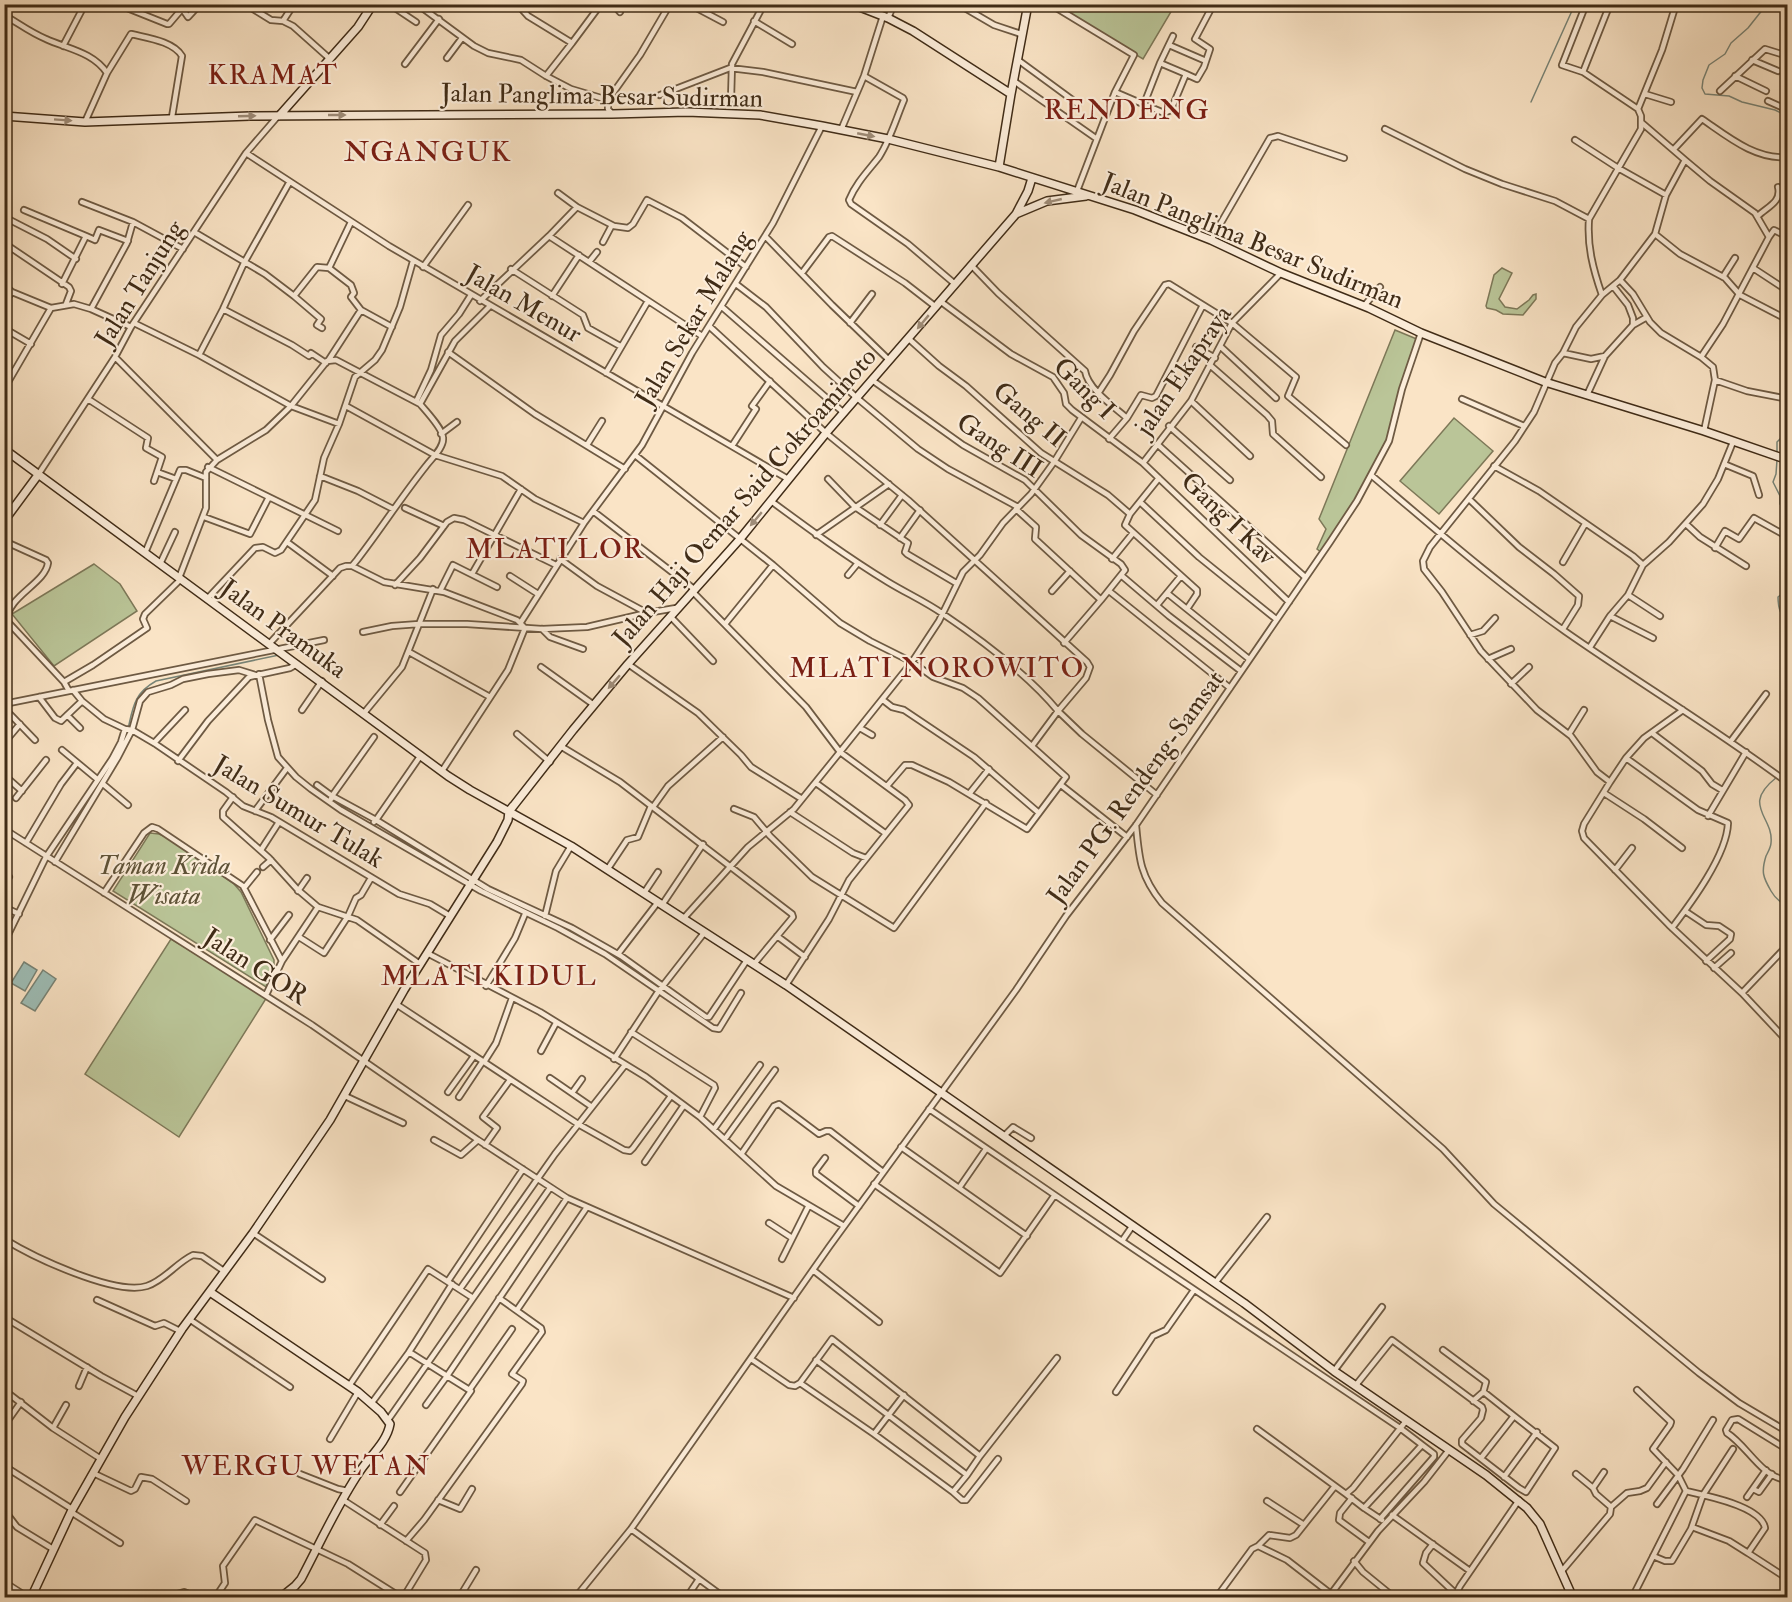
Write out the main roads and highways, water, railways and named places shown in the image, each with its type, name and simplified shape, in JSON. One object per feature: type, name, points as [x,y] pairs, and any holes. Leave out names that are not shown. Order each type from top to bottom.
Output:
[{"type":"main road","points":[[279,116],[358,27],[373,4]]},
{"type":"main road","points":[[999,167],[1028,4]]},
{"type":"main road","points":[[858,5],[886,17],[950,54],[1011,94]]},
{"type":"main road","name":"Jalan Panglima Besar Sudirman","points":[[4,116],[85,122],[172,117],[687,112],[738,113],[822,126],[888,139],[999,167],[1162,220],[1212,240],[1281,273],[1364,306],[1421,333],[1545,382],[1786,459]]},
{"type":"main road","points":[[1016,214],[1032,178]]},
{"type":"main road","points":[[1016,214],[1047,201],[1092,196]]},
{"type":"main road","name":"Jalan Haji Oemar Said Cokroaminoto","points":[[30,1598],[71,1510],[138,1396],[180,1331],[253,1233],[345,1096],[396,1004],[497,842],[511,809],[628,664],[740,538],[826,432],[1016,214]]},
{"type":"main road","name":"Jalan Pramuka","points":[[4,449],[442,771],[470,790],[511,809],[571,846],[786,985],[941,1093],[1006,1133],[1127,1234],[1215,1283],[1406,1421],[1449,1450],[1468,1456],[1519,1500],[1540,1524],[1573,1598]]},
{"type":"main road","points":[[4,521],[38,475]]},
{"type":"main road","points":[[210,1292],[358,1392],[390,1424],[387,1435],[348,1491],[301,1579],[280,1598]]},
{"type":"water","points":[[24,962],[37,970],[25,991],[11,983]]},
{"type":"water","points":[[43,970],[56,979],[35,1011],[21,1003]]},
{"type":"waterway","points":[[1531,102],[1575,4]]},
{"type":"waterway","points":[[1767,4],[1748,28],[1731,43],[1725,54],[1709,65],[1702,88],[1705,94],[1729,96],[1787,116]]},
{"type":"waterway","points":[[1788,198],[1784,207],[1788,216]]},
{"type":"waterway","points":[[1777,452],[1777,442],[1788,428]]},
{"type":"waterway","points":[[1777,460],[1773,482],[1780,496],[1780,504],[1783,508],[1788,508]]},
{"type":"waterway","points":[[1788,589],[1778,597],[1780,611],[1788,623]]},
{"type":"waterway","points":[[126,737],[137,698],[156,681],[279,655]]},
{"type":"waterway","points":[[1788,677],[1781,687],[1788,693]]},
{"type":"waterway","points":[[1781,775],[1788,770]]},
{"type":"waterway","points":[[1777,777],[1766,787],[1761,796],[1761,811],[1771,834],[1771,845],[1763,870],[1766,882],[1773,894],[1780,902],[1788,906]]},
{"type":"district","name":"KRAMAT","points":[[273,74]]},
{"type":"district","name":"RENDENG","points":[[1127,109]]},
{"type":"district","name":"NGANGUK","points":[[428,151]]},
{"type":"district","name":"MLATI LOR","points":[[555,548]]},
{"type":"district","name":"MLATI NOROWITO","points":[[937,667]]},
{"type":"district","name":"MLATI KIDUL","points":[[489,975]]},
{"type":"district","name":"WERGU WETAN","points":[[306,1465]]},
{"type":"park label","name":"Taman Krida Wisata","points":[[164,880]]}]
